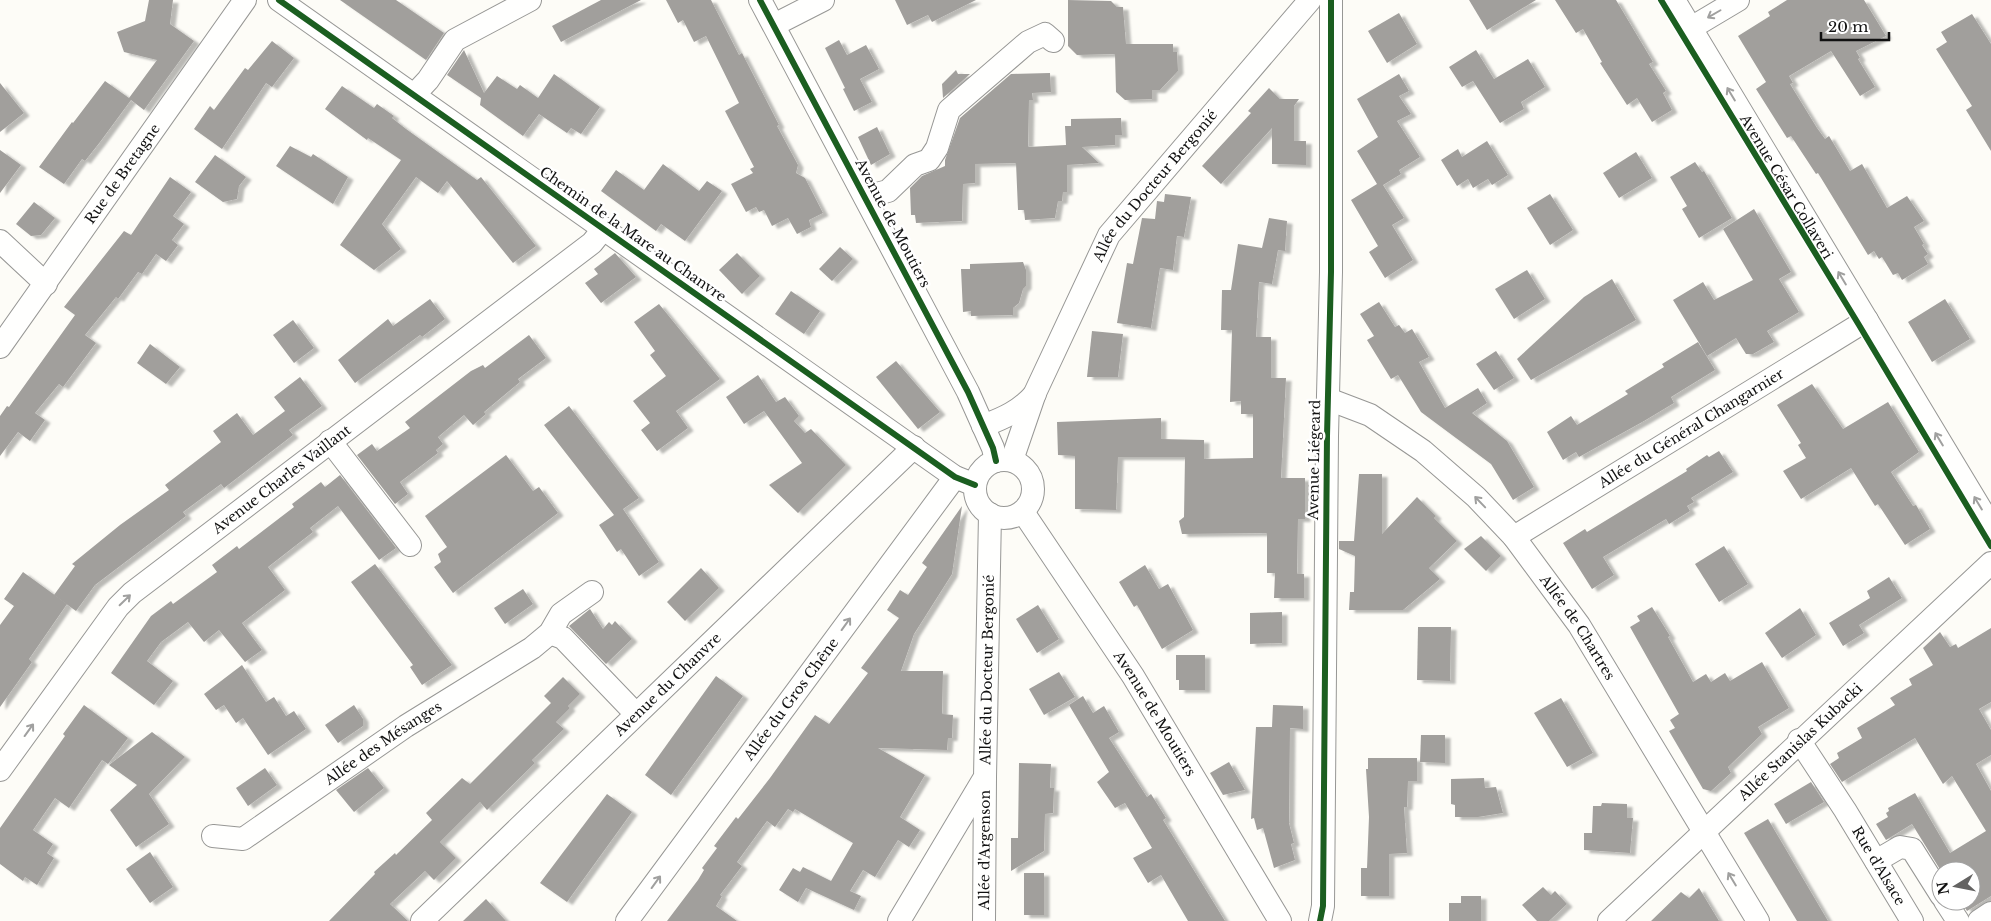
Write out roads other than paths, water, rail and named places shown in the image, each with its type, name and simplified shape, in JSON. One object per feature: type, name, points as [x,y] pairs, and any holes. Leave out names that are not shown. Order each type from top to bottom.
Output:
[{"type":"street","name":"Rue de Bretagne","points":[[0,347],[245,0]]},
{"type":"street","name":"Chemin de la Mare au Chanvre","points":[[279,0],[955,477],[975,485]]},
{"type":"street","points":[[414,95],[428,80],[455,40],[530,0]]},
{"type":"street","name":"Avenue de Moutiers","points":[[760,0],[968,392],[983,426],[1004,461]]},
{"type":"street","points":[[774,25],[823,0]]},
{"type":"street","name":"Allée du Docteur Bergonié","points":[[1004,461],[1109,235],[1310,0]]},
{"type":"street","name":"Avenue Liégeard","points":[[1320,921],[1323,906],[1331,272],[1331,0]]},
{"type":"street","name":"Avenue César Collaveri","points":[[1674,0],[1991,526]]},
{"type":"street","points":[[1691,28],[1738,0]]},
{"type":"street","points":[[865,197],[888,191],[915,165],[929,160],[937,148],[949,110],[1028,42],[1045,34],[1053,41]]},
{"type":"street","name":"Avenue Charles Vaillant","points":[[0,770],[118,607],[132,593],[592,243],[604,228]]},
{"type":"street","points":[[0,241],[46,284]]},
{"type":"street","name":"Allée du Général Changarnier","points":[[1514,537],[1867,320]]},
{"type":"street","name":"Allée du Docteur Bergonié","points":[[983,426],[1012,415],[1023,407],[1035,393]]},
{"type":"street","name":"Allée de Chartres","points":[[1328,399],[1370,415],[1423,451],[1476,497],[1514,537],[1579,625],[1758,921]]},
{"type":"street","points":[[330,441],[410,545]]},
{"type":"street","name":"Avenue du Chanvre","points":[[422,921],[635,713],[914,447]]},
{"type":"street","points":[[1004,461],[1021,464],[1032,480],[1032,499],[1023,512],[1004,518],[990,514],[978,502],[975,485],[981,471],[1004,461]]},
{"type":"street","name":"Allée du Gros Chêne","points":[[627,921],[955,477]]},
{"type":"street","name":"Avenue de Moutiers","points":[[1023,512],[1132,676],[1280,921]]},
{"type":"street","name":"Allée du Docteur Bergonié","points":[[899,921],[985,777],[990,514]]},
{"type":"street","name":"Allée Stanislas Kubacki","points":[[1609,921],[1991,563]]},
{"type":"street","name":"Allée des Mésanges","points":[[213,836],[243,839],[406,726],[532,648],[550,633],[561,614],[592,592]]},
{"type":"street","points":[[550,633],[563,638],[635,713]]},
{"type":"street","name":"Rue d'Alsace","points":[[1800,740],[1912,921]]},
{"type":"street","name":"Allée d'Argenson","points":[[984,921],[985,777]]},
{"type":"street","points":[[1876,861],[1900,846],[1912,849],[1931,879]]},
{"type":"street","points":[[1979,921],[1991,913]]}]
